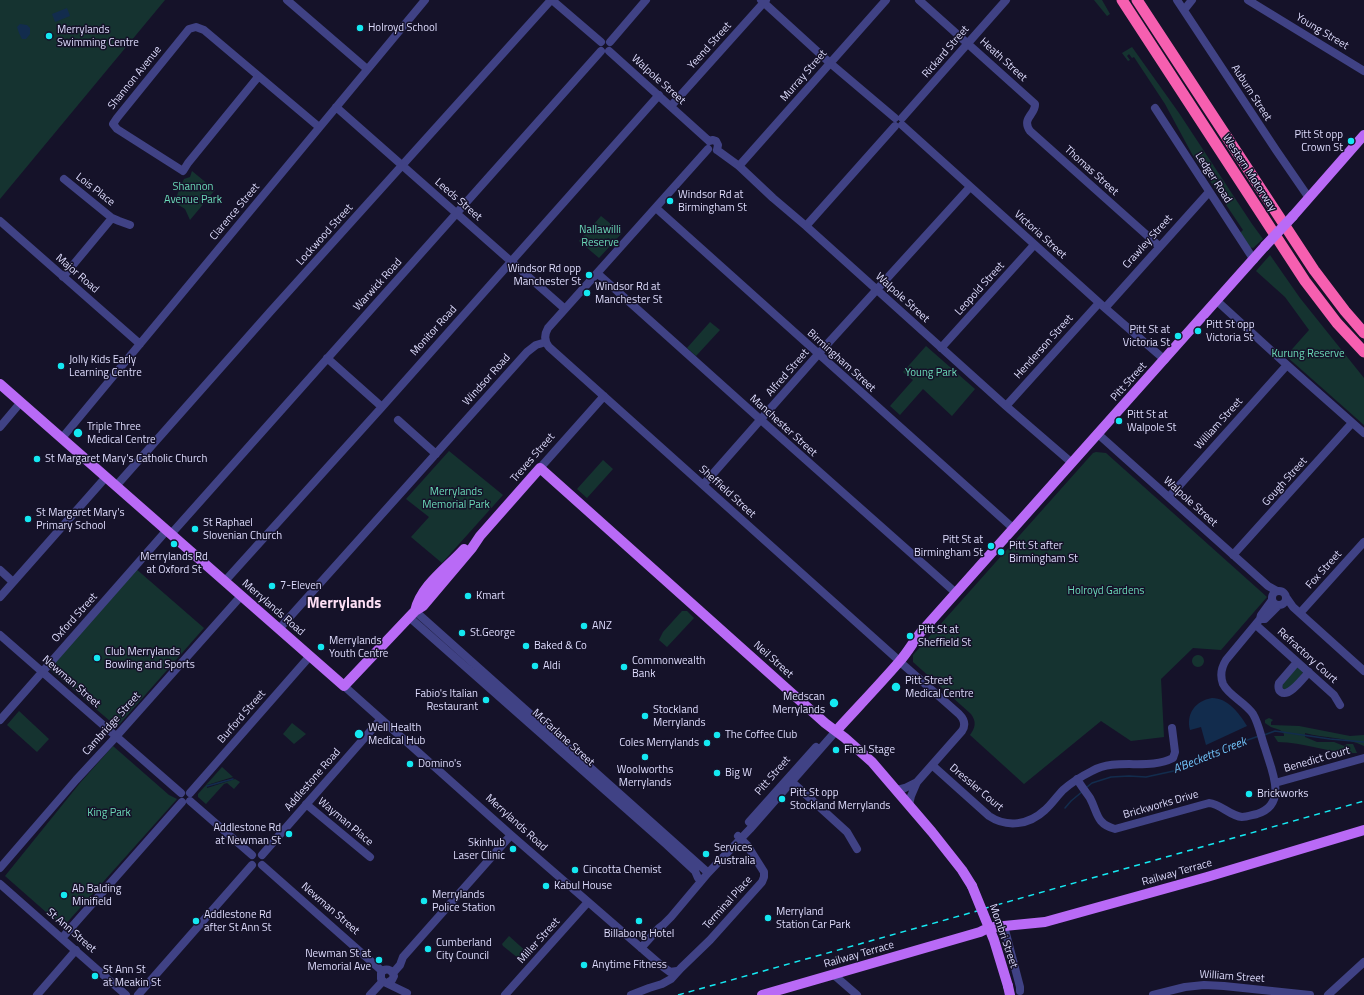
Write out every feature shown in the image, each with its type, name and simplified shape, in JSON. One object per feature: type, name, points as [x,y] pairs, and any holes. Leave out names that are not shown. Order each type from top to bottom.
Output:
[{"type":"highway","name":"Western Motorway","points":[[1122,0],[1289,258],[1324,307],[1364,352]]},
{"type":"highway","name":"Western Motorway","points":[[1137,0],[1314,270],[1341,306],[1364,333]]},
{"type":"highway","points":[[1145,0],[1154,26]]},
{"type":"main road","name":"Pitt Street","points":[[834,730],[897,659],[910,648],[911,644],[956,593],[1364,135]]},
{"type":"main road","name":"Merrylands Road","points":[[0,384],[344,686]]},
{"type":"main road","name":"Treves Street","points":[[344,686],[412,614],[423,606],[472,548],[480,536],[540,468]]},
{"type":"main road","name":"Neil Street","points":[[540,468],[827,725],[872,762],[897,790],[962,870],[972,886]]},
{"type":"main road","name":"Railway Terrace","points":[[762,995],[989,929],[1045,922],[1207,877],[1364,830]]},
{"type":"main road","name":"Mombri Street","points":[[972,886],[994,940],[1012,991]]},
{"type":"street","points":[[287,0],[367,69]]},
{"type":"street","name":"Clarence Street","points":[[62,438],[425,0]]},
{"type":"street","name":"Walpole Street","points":[[552,0],[671,106],[708,145],[712,152],[717,150],[739,166],[1006,406],[1072,463]]},
{"type":"street","name":"Lockwood Street","points":[[116,486],[402,165],[552,0]]},
{"type":"street","name":"Warwick Road","points":[[169,532],[457,214],[646,0]]},
{"type":"street","name":"Murray Street","points":[[739,166],[886,0]]},
{"type":"street","name":"Heath Street","points":[[920,0],[1033,102],[1035,106]]},
{"type":"street","name":"Rickard Street","points":[[806,226],[1006,0]]},
{"type":"street","name":"Auburn Street","points":[[1177,0],[1271,144],[1309,198]]},
{"type":"street","points":[[1184,10],[1192,0]]},
{"type":"street","name":"Young Street","points":[[1248,0],[1364,71]]},
{"type":"street","name":"Victoria Street","points":[[763,1],[830,63],[899,122],[1034,245],[1165,360]]},
{"type":"street","name":"Yeend Street","points":[[671,106],[763,1]]},
{"type":"street","name":"Shannon Avenue","points":[[258,77],[183,171],[117,129],[113,124],[190,29],[196,27],[204,30],[319,127]]},
{"type":"street","name":"Monitor Road","points":[[225,581],[382,407],[659,95]]},
{"type":"street","name":"Thomas Street","points":[[1035,106],[1027,122],[1027,126],[1030,131],[1159,246]]},
{"type":"street","name":"Leeds Street","points":[[336,108],[565,309]]},
{"type":"street","name":"Ledger Road","points":[[1155,108],[1254,260]]},
{"type":"street","points":[[546,342],[546,331],[656,208],[708,145]]},
{"type":"street","name":"Lois Place","points":[[64,179],[112,218],[130,225]]},
{"type":"street","name":"Alfred Street","points":[[703,485],[970,187]]},
{"type":"street","name":"Crawley Street","points":[[1102,305],[1209,192]]},
{"type":"street","name":"Birmingham Street","points":[[656,208],[818,355],[1014,529]]},
{"type":"street","name":"Lois Place","points":[[63,277],[112,218]]},
{"type":"street","name":"Major Road","points":[[0,221],[140,344]]},
{"type":"street","name":"Leopold Street","points":[[941,348],[1034,245]]},
{"type":"street","name":"Manchester Street","points":[[597,273],[760,420],[956,593]]},
{"type":"street","points":[[1217,301],[1286,365],[1364,433]]},
{"type":"street","name":"Henderson Street","points":[[1006,406],[1102,305]]},
{"type":"street","name":"Sheffield Street","points":[[546,342],[549,347],[959,714],[964,723],[962,731],[932,765]]},
{"type":"street","name":"Windsor Road","points":[[279,629],[527,352],[536,345],[546,342]]},
{"type":"street","points":[[327,358],[382,407]]},
{"type":"street","name":"William Street","points":[[1169,497],[1286,365]]},
{"type":"street","name":"Treves Street","points":[[540,468],[604,396]]},
{"type":"street","points":[[0,426],[21,402]]},
{"type":"street","points":[[398,420],[436,454]]},
{"type":"street","name":"Gough Street","points":[[1233,555],[1352,423]]},
{"type":"street","name":"Walpole Street","points":[[1098,434],[1268,586],[1278,599],[1293,607],[1364,671]]},
{"type":"street","points":[[0,597],[106,477]]},
{"type":"street","name":"Oxford Street","points":[[0,720],[169,532]]},
{"type":"street","name":"Fox Street","points":[[1300,614],[1364,542]]},
{"type":"street","points":[[0,570],[13,582]]},
{"type":"street","name":"Cambridge Street","points":[[0,868],[76,780],[241,596]]},
{"type":"street","name":"Brickworks Drive","points":[[1079,783],[1090,798],[1098,818],[1103,824],[1115,829],[1209,803],[1217,804],[1239,816],[1244,817],[1266,810],[1271,804],[1276,793],[1275,783],[1258,726],[1251,711],[1225,686],[1222,681],[1221,674],[1222,667],[1226,660],[1258,622],[1265,619],[1278,599]]},
{"type":"street","name":"McFarlane Street","points":[[412,614],[705,870]]},
{"type":"street","name":"McFarlane Street","points":[[412,614],[667,845],[695,871],[698,878]]},
{"type":"street","name":"Refractory Court","points":[[1258,622],[1297,662],[1334,695],[1340,705]]},
{"type":"street","name":"Newman Street","points":[[0,635],[252,855]]},
{"type":"street","name":"Burford Street","points":[[62,938],[310,656]]},
{"type":"street","points":[[1297,662],[1279,684],[1278,688],[1280,692],[1283,694],[1289,693],[1309,672]]},
{"type":"street","name":"Merrylands Road","points":[[344,686],[511,835],[666,970],[670,972],[677,971]]},
{"type":"street","name":"Addlestone Road","points":[[262,855],[381,719]]},
{"type":"street","name":"Dressler Court","points":[[932,765],[985,813],[997,821],[1006,824],[1021,823],[1034,818],[1046,810],[1062,791],[1079,783],[1093,770],[1114,764],[1158,763],[1173,758],[1175,752],[1172,728]]},
{"type":"street","name":"Pitt Street","points":[[658,928],[660,922],[705,870],[792,782],[834,730]]},
{"type":"street","name":"Pitt Street","points":[[641,948],[658,928],[663,925],[834,730]]},
{"type":"street","name":"Benedict Court","points":[[1275,783],[1364,758]]},
{"type":"street","points":[[909,805],[917,782],[932,765]]},
{"type":"street","points":[[792,782],[848,832],[857,849]]},
{"type":"street","points":[[897,790],[917,782]]},
{"type":"street","name":"Wayman Place","points":[[306,804],[370,857]]},
{"type":"street","points":[[385,982],[380,975],[389,972],[404,957],[511,835]]},
{"type":"street","name":"Terminal Place","points":[[631,995],[671,980],[677,971],[710,940],[763,880],[764,874],[762,869],[739,837]]},
{"type":"street","points":[[258,853],[262,855],[264,859],[262,864],[258,867],[252,865],[250,859],[252,855],[258,853]]},
{"type":"street","name":"Newman Street","points":[[262,864],[389,972],[408,994]]},
{"type":"street","points":[[138,995],[252,865]]},
{"type":"street","name":"St Ann Street","points":[[0,884],[126,995]]},
{"type":"street","name":"Miller Street","points":[[505,995],[588,902]]},
{"type":"street","name":"Mombri Street","points":[[1004,926],[1020,987],[1012,991]]},
{"type":"street","points":[[37,995],[76,950]]},
{"type":"street","points":[[1328,995],[1364,962]]},
{"type":"street","points":[[370,995],[385,982],[392,980],[389,972]]},
{"type":"street","points":[[834,975],[857,995]]},
{"type":"street","name":"Newman Street","points":[[385,982],[408,994]]},
{"type":"street","name":"William Street","points":[[1153,995],[1180,988],[1204,985],[1310,995]]},
{"type":"green space","points":[[0,0],[165,0],[0,199]]},
{"type":"green space","points":[[1094,0],[1102,0],[1110,14],[1107,16]]},
{"type":"green space","points":[[1132,47],[1179,113],[1263,239],[1253,248],[1249,247],[1240,233],[1243,230],[1192,154],[1165,104],[1134,57],[1132,58],[1129,54],[1127,56],[1130,60],[1128,61],[1122,53]]},
{"type":"green space","name":"Shannon Avenue Park","points":[[192,171],[215,190],[190,220],[185,209],[174,202],[184,179],[190,177]]},
{"type":"green space","name":"Nallawilli Reserve","points":[[601,216],[622,233],[599,258],[579,241]]},
{"type":"green space","name":"Kurung Reserve","points":[[1270,255],[1300,298],[1364,378],[1364,425],[1286,356],[1309,330],[1285,297],[1256,271]]},
{"type":"green space","points":[[710,322],[720,330],[696,356],[687,348]]},
{"type":"green space","name":"Young Park","points":[[926,346],[975,389],[952,416],[923,389],[900,415],[890,406],[913,380],[903,372]]},
{"type":"green space","name":"Merrylands Memorial Park","points":[[449,451],[503,495],[442,563],[411,537],[429,517],[406,499]]},
{"type":"green space","name":"Holroyd Gardens","points":[[1093,453],[1106,453],[1267,597],[1221,650],[1193,648],[1161,679],[1164,737],[1131,741],[1101,721],[1024,784],[970,735],[975,725],[971,714],[913,662],[913,655]]},
{"type":"green space","points":[[603,460],[613,469],[587,498],[577,489]]},
{"type":"green space","points":[[135,568],[204,628],[117,727],[49,669]]},
{"type":"green space","points":[[682,611],[687,611],[694,618],[667,647],[659,640],[663,632]]},
{"type":"green space","points":[[1198,655],[1202,657],[1204,661],[1202,665],[1198,667],[1194,665],[1192,661],[1194,657]]},
{"type":"green space","points":[[1298,667],[1303,672],[1302,674],[1288,691],[1285,691],[1281,685]]},
{"type":"green space","points":[[19,711],[49,739],[37,752],[7,725]]},
{"type":"green space","points":[[1269,718],[1273,720],[1271,725],[1299,726],[1350,736],[1364,735],[1364,746],[1342,739],[1305,733],[1305,737],[1317,742],[1334,742],[1344,746],[1347,744],[1353,744],[1357,753],[1337,752],[1298,744],[1278,742],[1274,736],[1284,736],[1284,734],[1280,730],[1265,723],[1265,720]]},
{"type":"green space","points":[[292,723],[306,734],[294,744],[283,734]]},
{"type":"green space","name":"King Park","points":[[113,746],[169,795],[177,799],[63,927],[5,876],[80,783]]},
{"type":"green space","points":[[222,767],[233,777],[207,785],[207,788],[235,779],[240,782],[234,789],[227,783],[224,784],[206,804],[198,797],[198,794]]},
{"type":"green space","points":[[509,936],[529,954],[523,962],[503,946],[502,944]]},
{"type":"water","points":[[67,8],[70,16],[55,22],[52,14]]},
{"type":"water","points":[[20,24],[27,25],[30,28],[30,34],[26,39],[22,39],[19,33],[17,27]]},
{"type":"water","points":[[1212,698],[1228,703],[1237,711],[1247,726],[1206,745],[1201,727],[1190,730],[1189,719],[1193,709],[1197,705]]},
{"type":"waterway","name":"A'Becketts Creek","points":[[1264,735],[1275,731],[1364,742]]},
{"type":"waterway","name":"A'Becketts Creek","points":[[1087,787],[1092,783],[1111,777],[1146,777],[1183,769],[1219,750],[1259,736]]},
{"type":"waterway","points":[[207,786],[233,779]]},
{"type":"waterway","name":"A'Becketts Creek","points":[[1065,808],[1083,791]]},
{"type":"railway","points":[[986,908],[1364,801]]},
{"type":"railway","points":[[678,995],[977,911]]},
{"type":"place","name":"Holroyd School","points":[[360,28]]},
{"type":"place","name":"Merrylands Swimming Centre","points":[[49,36]]},
{"type":"place","name":"Pitt St opp Crown St","points":[[1351,141]]},
{"type":"place","name":"Windsor Rd at Birmingham St","points":[[670,201]]},
{"type":"place","name":"Windsor Rd opp Manchester St","points":[[589,275]]},
{"type":"place","name":"Windsor Rd at Manchester St","points":[[587,293]]},
{"type":"place","name":"Pitt St opp Victoria St","points":[[1198,331]]},
{"type":"place","name":"Pitt St at Victoria St","points":[[1178,336]]},
{"type":"place","name":"Jolly Kids Early Learning Centre","points":[[61,366]]},
{"type":"place","name":"Pitt St at Walpole St","points":[[1119,421]]},
{"type":"place","name":"Triple Three Medical Centre","points":[[78,433]]},
{"type":"place","name":"St Margaret Mary's Catholic Church","points":[[37,459]]},
{"type":"place","name":"St Margaret Mary's Primary School","points":[[28,519]]},
{"type":"place","name":"St Raphael Slovenian Church","points":[[195,529]]},
{"type":"place","name":"Merrylands Rd at Oxford St","points":[[174,544]]},
{"type":"place","name":"Pitt St at Birmingham St","points":[[991,546]]},
{"type":"place","name":"Pitt St after Birmingham St","points":[[1001,552]]},
{"type":"place","name":"7-Eleven","points":[[272,586]]},
{"type":"place","name":"Kmart","points":[[468,596]]},
{"type":"place","name":"ANZ","points":[[584,626]]},
{"type":"place","name":"St.George","points":[[462,633]]},
{"type":"place","name":"Pitt St at Sheffield St","points":[[910,636]]},
{"type":"place","name":"Baked & Co","points":[[526,646]]},
{"type":"place","name":"Merrylands Youth Centre","points":[[321,647]]},
{"type":"place","name":"Club Merrylands Bowling and Sports","points":[[97,658]]},
{"type":"place","name":"Aldi","points":[[535,666]]},
{"type":"place","name":"Commonwealth Bank","points":[[624,667]]},
{"type":"place","name":"Pitt Street Medical Centre","points":[[896,687]]},
{"type":"place","name":"Fabio's Italian Restaurant","points":[[486,700]]},
{"type":"place","name":"Medscan Merrylands","points":[[834,703]]},
{"type":"place","name":"Stockland Merrylands","points":[[645,716]]},
{"type":"place","name":"Well Health Medical Hub","points":[[359,734]]},
{"type":"place","name":"The Coffee Club","points":[[717,735]]},
{"type":"place","name":"Coles Merrylands","points":[[707,743]]},
{"type":"place","name":"Final Stage","points":[[836,750]]},
{"type":"place","name":"Woolworths Merrylands","points":[[645,757]]},
{"type":"place","name":"Domino's","points":[[410,764]]},
{"type":"place","name":"Big W","points":[[717,773]]},
{"type":"place","name":"Brickworks","points":[[1249,794]]},
{"type":"place","name":"Pitt St opp Stockland Merrylands","points":[[782,799]]},
{"type":"place","name":"Addlestone Rd at Newman St","points":[[289,834]]},
{"type":"place","name":"Skinhub Laser Clinic","points":[[513,849]]},
{"type":"place","name":"Services Australia","points":[[706,854]]},
{"type":"place","name":"Cincotta Chemist","points":[[575,870]]},
{"type":"place","name":"Kabul House","points":[[546,886]]},
{"type":"place","name":"Ab Balding Minifield","points":[[64,895]]},
{"type":"place","name":"Merrylands Police Station","points":[[424,901]]},
{"type":"place","name":"Merryland Station Car Park","points":[[768,918]]},
{"type":"place","name":"Addlestone Rd after St Ann St","points":[[196,921]]},
{"type":"place","name":"Billabong Hotel","points":[[639,921]]},
{"type":"place","name":"Cumberland City Council","points":[[428,949]]},
{"type":"place","name":"Newman St at Memorial Ave","points":[[379,960]]},
{"type":"place","name":"Anytime Fitness","points":[[584,965]]},
{"type":"place","name":"St Ann St at Meakin St","points":[[95,976]]},
{"type":"district","name":"Merrylands","points":[[344,604]]}]
